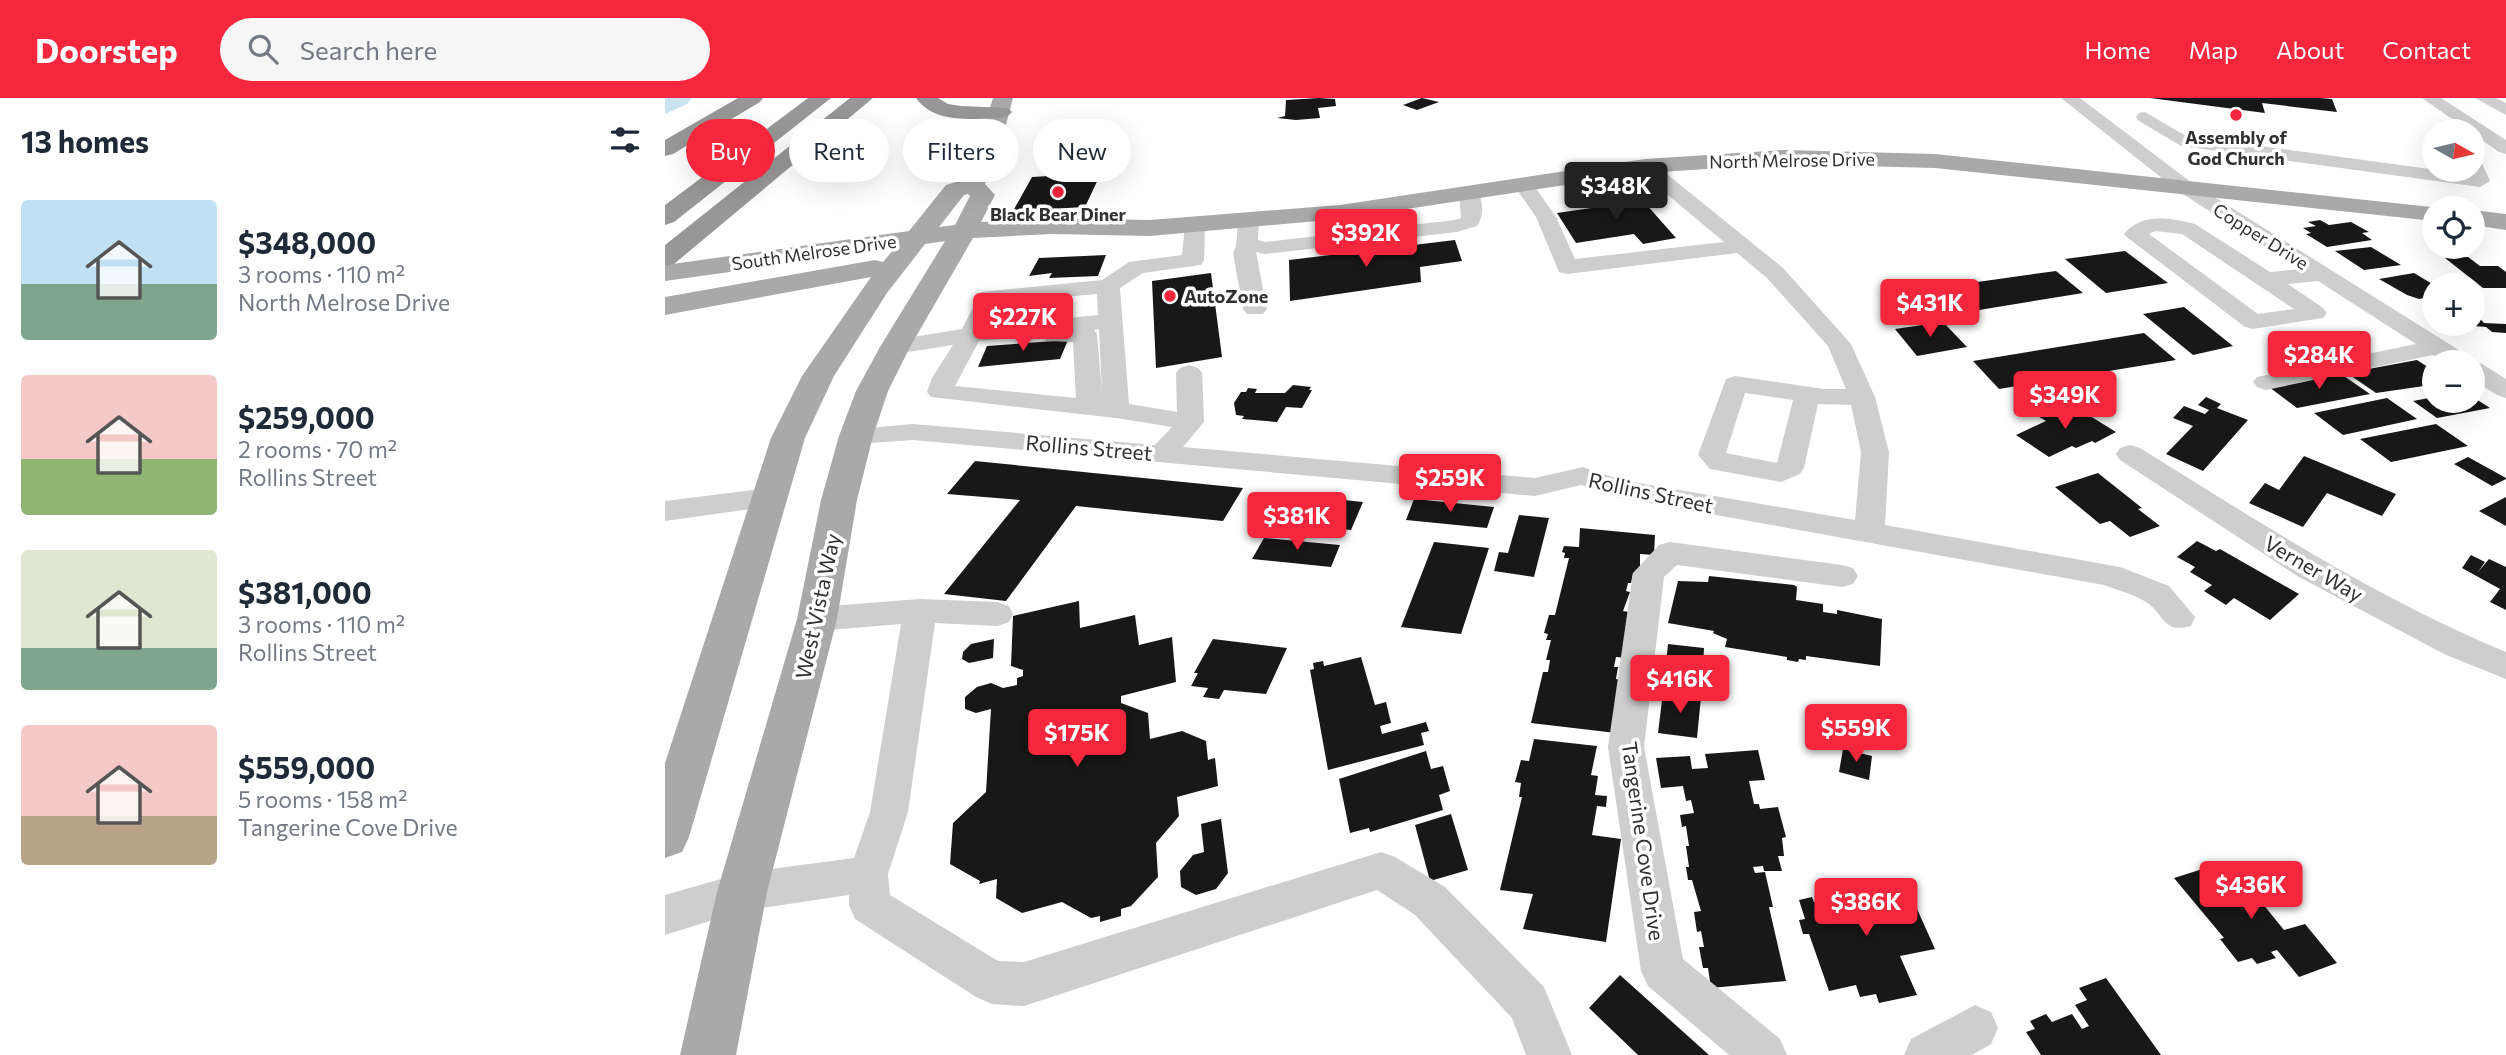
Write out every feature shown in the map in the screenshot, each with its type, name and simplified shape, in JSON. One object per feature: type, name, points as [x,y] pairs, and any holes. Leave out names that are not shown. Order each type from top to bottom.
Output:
[{"type":"highway","points":[[665,149],[753,98]]},
{"type":"highway","points":[[665,217],[821,98]]},
{"type":"highway","points":[[675,250],[863,98]]},
{"type":"highway","points":[[927,99],[948,102],[970,98]]},
{"type":"highway","points":[[927,99],[951,110],[1002,105]]},
{"type":"main road","name":"West Vista Way","points":[[708,1055],[742,892],[817,619],[839,500],[856,436],[872,391],[895,347],[983,195],[972,185],[1002,105]]},
{"type":"main road","name":"North Melrose Drive","points":[[958,242],[1042,245],[1150,228],[1340,212],[1645,166],[1784,157],[1885,158],[2041,170],[2422,213]]},
{"type":"main road","points":[[665,837],[788,438],[818,376],[894,264],[955,190],[972,185]]},
{"type":"main road","points":[[2485,219],[2506,222]]},
{"type":"main road","name":"South Melrose Drive","points":[[665,273],[917,237],[958,242]]},
{"type":"main road","name":"South Melrose Drive","points":[[665,306],[894,264],[958,242]]},
{"type":"street","name":"Copper Drive","points":[[2069,98],[2185,187],[2442,350]]},
{"type":"street","points":[[2430,98],[2504,144]]},
{"type":"street","points":[[2483,98],[2506,110]]},
{"type":"street","points":[[2145,117],[2181,141],[2422,173]]},
{"type":"street","points":[[2095,118],[2145,117],[2182,120]]},
{"type":"street","points":[[2485,162],[2506,164]]},
{"type":"street","points":[[1645,166],[1775,274],[1839,344],[1861,397],[1875,452],[1869,533]]},
{"type":"street","points":[[1523,184],[1546,217],[1567,267],[1741,246]]},
{"type":"street","points":[[1249,220],[1247,244],[1265,248],[1465,224],[1470,222],[1474,211],[1469,192]]},
{"type":"street","points":[[2266,279],[2315,313],[2253,322],[2134,234],[2151,224],[2188,228],[2266,279],[2322,274]]},
{"type":"street","points":[[1191,422],[1096,408],[940,392],[989,297],[1108,286],[1137,267],[1193,260],[1195,225]]},
{"type":"street","points":[[1250,246],[1244,253],[1255,309]]},
{"type":"street","points":[[1054,444],[1096,408],[1110,321],[1108,286]]},
{"type":"street","points":[[895,347],[1110,321]]},
{"type":"street","points":[[968,339],[1085,334],[1096,408]]},
{"type":"street","points":[[2266,382],[2437,347]]},
{"type":"street","points":[[1163,453],[1191,422],[1189,373]]},
{"type":"street","points":[[2485,377],[2506,390]]},
{"type":"street","points":[[1807,395],[1861,397]]},
{"type":"street","name":"Rollins Street","points":[[856,436],[905,432],[1535,487],[1583,476],[1616,488],[2109,575],[2158,594],[2179,617]]},
{"type":"street","name":"Verner Way","points":[[2130,454],[2310,569],[2456,645],[2506,666]]},
{"type":"street","points":[[665,511],[769,498]]},
{"type":"street","name":"Tangerine Cove Drive","points":[[1764,1055],[1663,971],[1626,747],[1649,573],[1670,553],[1842,576]]},
{"type":"street","points":[[920,611],[889,812],[869,874],[870,905],[992,982],[1024,984],[1381,870],[1430,901],[1528,1003],[1549,1055]]},
{"type":"street","points":[[817,619],[920,611],[997,614]]},
{"type":"street","points":[[665,915],[742,892],[869,874]]},
{"type":"street","points":[[1927,1055],[1975,1028]]},
{"type":"building","points":[[1422,98],[1439,102],[1417,110],[1403,105]]},
{"type":"building","points":[[2150,98],[2320,98],[2332,99],[2337,112],[2262,103],[2265,113]]},
{"type":"building","points":[[1335,99],[1336,106],[1318,108],[1320,118],[1277,118],[1285,116],[1286,100]]},
{"type":"building","name":"Black Bear Diner","points":[[1032,177],[1033,182],[1097,182],[1085,207],[1013,211]]},
{"type":"building","points":[[1638,195],[1676,238],[1643,244],[1634,234],[1576,243],[1557,213],[1605,206],[1604,200]]},
{"type":"building","points":[[2320,220],[2329,225],[2351,222],[2369,232],[2362,233],[2372,240],[2327,247],[2306,234],[2311,233],[2303,228],[2316,226],[2308,222]]},
{"type":"building","points":[[1455,240],[1462,261],[1420,267],[1421,282],[1290,301],[1289,260]]},
{"type":"building","points":[[2371,247],[2401,265],[2364,270],[2335,251]]},
{"type":"building","points":[[2125,251],[2168,283],[2106,293],[2065,259]]},
{"type":"building","points":[[1106,255],[1098,276],[1049,278],[1052,273],[1029,276],[1039,258]]},
{"type":"building","points":[[2446,259],[2471,259],[2480,266],[2498,266],[2506,272],[2506,288],[2485,288],[2485,273],[2464,273]]},
{"type":"building","points":[[2056,271],[2083,293],[1967,312],[1942,287]]},
{"type":"building","points":[[1211,273],[1222,357],[1156,368],[1152,281]]},
{"type":"building","points":[[2414,273],[2422,278],[2422,298],[2407,295],[2379,279]]},
{"type":"building","points":[[2184,307],[2233,346],[2193,355],[2143,314]]},
{"type":"building","points":[[1943,322],[1967,347],[1917,356],[1895,329]]},
{"type":"building","points":[[2485,323],[2506,324],[2506,333],[2492,332]]},
{"type":"building","points":[[2144,333],[2176,360],[1999,389],[1973,361]]},
{"type":"building","points":[[1068,340],[1060,359],[978,367],[987,346]]},
{"type":"building","points":[[2417,360],[2422,363],[2422,386],[2376,393],[2347,373]]},
{"type":"building","points":[[2341,374],[2370,394],[2297,408],[2269,387]]},
{"type":"building","points":[[1293,385],[1311,387],[1309,390],[1312,390],[1302,408],[1286,407],[1277,422],[1242,419],[1244,416],[1236,415],[1234,403],[1241,392],[1246,392],[1248,388],[1257,389],[1255,393],[1285,393]]},
{"type":"building","points":[[2206,397],[2221,404],[2217,408],[2248,420],[2203,471],[2166,454],[2193,426],[2173,418],[2184,406],[2205,414],[2209,410],[2198,405]]},
{"type":"building","points":[[2387,398],[2417,419],[2343,435],[2314,413]]},
{"type":"building","points":[[2422,399],[2422,407],[2413,401]]},
{"type":"building","points":[[2062,408],[2069,412],[2077,408],[2116,432],[2095,443],[2092,441],[2076,448],[2072,446],[2049,457],[2016,435],[2046,421],[2036,415]]},
{"type":"building","points":[[2430,413],[2464,413],[2437,418]]},
{"type":"building","points":[[2436,424],[2468,446],[2391,462],[2360,439]]},
{"type":"building","points":[[2304,456],[2396,494],[2382,516],[2327,493],[2303,527],[2249,503],[2265,483],[2279,490]]},
{"type":"building","points":[[2468,457],[2506,479],[2492,486],[2454,464]]},
{"type":"building","points":[[975,461],[1243,488],[1223,521],[1076,506],[1006,601],[944,594],[1020,500],[947,494]]},
{"type":"building","points":[[2098,473],[2160,526],[2130,537],[2110,521],[2100,524],[2055,487]]},
{"type":"building","points":[[1284,494],[1363,502],[1351,530],[1269,522]]},
{"type":"building","points":[[2506,497],[2506,526],[2479,511]]},
{"type":"building","points":[[1414,499],[1494,507],[1487,528],[1406,520]]},
{"type":"building","points":[[1519,515],[1549,518],[1534,577],[1494,571],[1499,552],[1508,553]]},
{"type":"building","points":[[1580,528],[1655,535],[1654,555],[1640,554],[1640,573],[1633,573],[1626,591],[1630,592],[1623,611],[1634,613],[1627,658],[1616,657],[1614,667],[1618,667],[1616,679],[1624,680],[1616,733],[1531,723],[1543,672],[1548,672],[1550,660],[1546,660],[1551,640],[1546,640],[1548,634],[1544,633],[1549,615],[1555,615],[1569,558],[1564,558],[1565,553],[1562,552],[1564,546],[1579,547]]},
{"type":"building","points":[[1264,538],[1340,545],[1331,567],[1252,559]]},
{"type":"building","points":[[2197,541],[2216,551],[2220,549],[2299,594],[2270,620],[2234,598],[2226,605],[2204,591],[2212,585],[2190,572],[2195,567],[2177,557]]},
{"type":"building","points":[[1434,542],[1489,548],[1461,634],[1401,627]]},
{"type":"building","points":[[2471,555],[2485,562],[2478,572],[2489,559],[2506,567],[2506,610],[2490,602],[2500,589],[2462,568]]},
{"type":"building","points":[[1709,576],[1794,585],[1797,587],[1796,600],[1823,604],[1823,612],[1837,614],[1837,610],[1882,619],[1880,666],[1806,656],[1806,660],[1799,659],[1798,662],[1787,660],[1787,657],[1725,647],[1727,639],[1713,633],[1714,631],[1668,623],[1678,581],[1708,582]]},
{"type":"building","points":[[1079,601],[1080,628],[1135,615],[1139,645],[1172,637],[1176,682],[1121,696],[1121,703],[1148,713],[1150,739],[1182,731],[1206,741],[1208,760],[1215,758],[1218,786],[1177,797],[1179,816],[1156,843],[1158,877],[1131,906],[1121,909],[1121,916],[1100,922],[1100,916],[1091,918],[1062,902],[1022,913],[996,898],[997,879],[979,884],[980,881],[950,864],[953,823],[986,792],[991,709],[976,713],[965,709],[965,697],[977,687],[991,683],[1003,688],[1017,685],[1017,678],[1023,676],[1023,670],[1011,666],[1013,616]]},
{"type":"building","points":[[994,639],[993,658],[969,663],[962,659],[963,652],[971,644]]},
{"type":"building","points":[[1213,639],[1287,648],[1266,694],[1224,690],[1219,699],[1203,697],[1208,688],[1191,686],[1198,673],[1194,673]]},
{"type":"building","points":[[1668,644],[1704,648],[1702,686],[1664,682]]},
{"type":"building","points":[[1361,657],[1375,705],[1386,702],[1391,723],[1380,726],[1382,734],[1426,722],[1429,731],[1421,733],[1424,745],[1328,770],[1310,670],[1314,669],[1313,663],[1323,661],[1324,666]]},
{"type":"building","points":[[1663,692],[1701,697],[1697,738],[1658,733]]},
{"type":"building","points":[[1534,739],[1597,746],[1591,775],[1598,776],[1595,795],[1607,796],[1606,807],[1597,806],[1592,835],[1621,839],[1606,942],[1523,929],[1533,894],[1500,890],[1522,797],[1519,797],[1521,783],[1515,782],[1521,760],[1529,761]]},
{"type":"building","points":[[1843,749],[1872,756],[1869,780],[1839,772]]},
{"type":"building","points":[[1758,750],[1765,780],[1749,781],[1754,804],[1759,804],[1760,809],[1778,807],[1786,837],[1782,838],[1784,856],[1778,856],[1782,871],[1764,871],[1763,866],[1753,867],[1755,873],[1765,872],[1773,907],[1769,907],[1786,981],[1711,988],[1708,968],[1703,968],[1699,947],[1704,947],[1701,931],[1697,932],[1694,912],[1701,911],[1692,880],[1688,880],[1686,846],[1689,846],[1686,826],[1682,827],[1680,815],[1694,813],[1691,800],[1686,801],[1683,786],[1661,788],[1656,758],[1690,756],[1692,769],[1708,768],[1705,754]]},
{"type":"building","points":[[1426,751],[1431,769],[1443,766],[1450,791],[1439,795],[1443,810],[1370,832],[1369,828],[1350,833],[1339,779]]},
{"type":"building","points":[[1451,814],[1468,870],[1430,881],[1415,825]]},
{"type":"building","points":[[1221,819],[1228,873],[1216,889],[1196,895],[1181,887],[1180,871],[1193,855],[1204,852],[1201,824]]},
{"type":"building","points":[[2228,861],[2284,930],[2305,924],[2337,963],[2299,977],[2277,950],[2271,952],[2276,958],[2257,964],[2252,958],[2238,962],[2220,939],[2224,938],[2174,878]]},
{"type":"building","points":[[1884,878],[1887,885],[1905,882],[1935,949],[1900,956],[1917,995],[1879,1003],[1876,994],[1860,997],[1856,985],[1829,991],[1809,934],[1803,934],[1799,920],[1805,919],[1799,900],[1812,897],[1814,902],[1823,901],[1827,905],[1822,892]]},
{"type":"building","points":[[1620,975],[1709,1055],[1638,1055],[1589,1008]]},
{"type":"building","points":[[2106,978],[2161,1055],[2041,1055],[2026,1032],[2035,1029],[2030,1021],[2046,1014],[2052,1022],[2072,1014],[2082,1029],[2089,1026],[2075,1005],[2087,1000],[2079,988]]},
{"type":"waterway","points":[[665,105],[677,98]]},
{"type":"place","name":"Assembly of God Church","points":[[2236,115]]},
{"type":"place","name":"Black Bear Diner","points":[[1058,192]]},
{"type":"place","name":"AutoZone","points":[[1170,296]]}]
